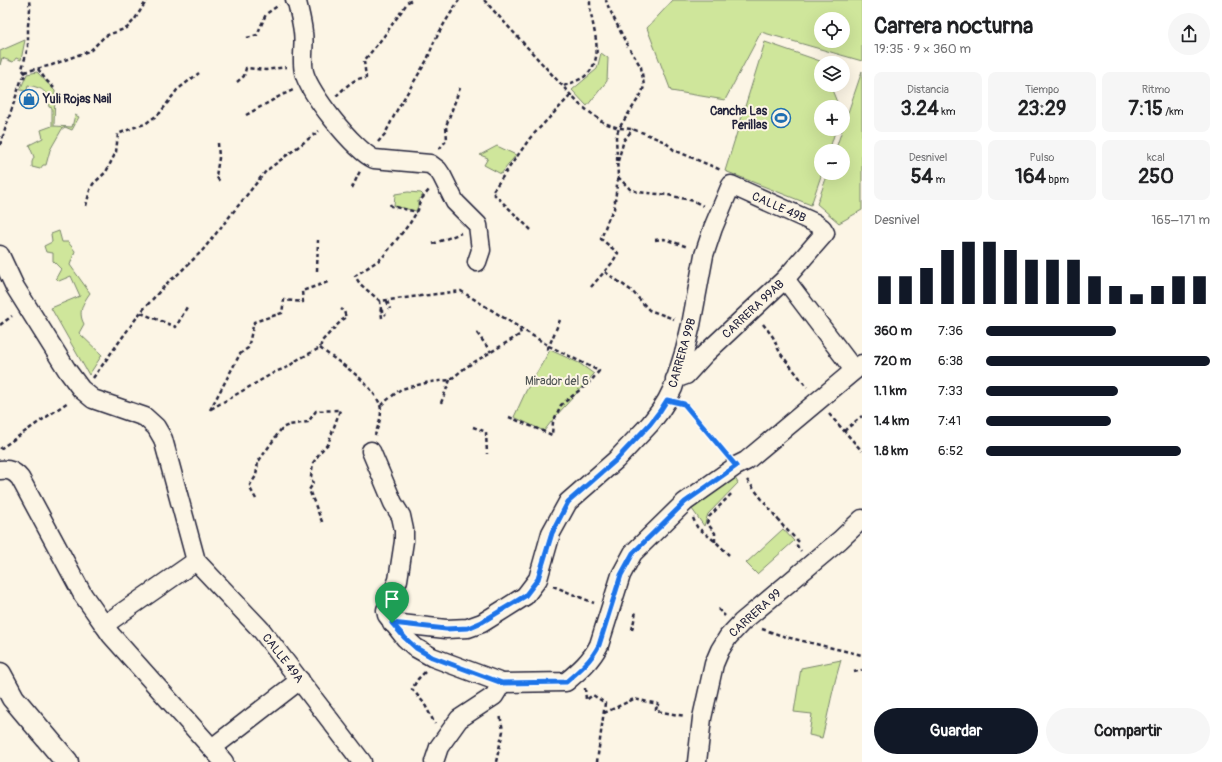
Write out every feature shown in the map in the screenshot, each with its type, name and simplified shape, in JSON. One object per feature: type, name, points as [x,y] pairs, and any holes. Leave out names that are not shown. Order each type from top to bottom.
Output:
[{"type":"street","points":[[287,2],[297,2],[303,32],[304,70],[308,83],[329,113],[352,141],[367,156],[374,159],[428,164],[435,167],[442,176],[455,202],[478,225],[481,250],[477,262]]},
{"type":"street","name":"CARRERA 99B","points":[[392,623],[446,629],[468,628],[482,622],[525,596],[538,579],[552,533],[568,502],[616,460],[650,424],[667,400],[675,379],[691,325],[704,255],[713,228],[731,185]]},
{"type":"street","name":"CALLE 49B","points":[[731,185],[815,223],[822,228],[825,233]]},
{"type":"street","name":"CARRERA 99AB","points":[[675,379],[686,375],[705,354],[785,279],[825,233]]},
{"type":"street","points":[[0,256],[15,287],[67,370],[84,391],[93,399],[145,417],[156,427],[163,439],[196,561],[104,625]]},
{"type":"street","points":[[371,451],[393,503],[401,516],[404,530],[404,541],[398,580],[386,610],[387,616],[392,623],[416,648],[437,660],[499,688],[566,682],[589,662],[595,654],[621,575],[633,553],[685,502],[736,466],[746,461],[858,367],[785,279]]},
{"type":"street","points":[[0,470],[8,469],[20,478],[83,595],[111,635],[224,762]]},
{"type":"street","name":"CARRERA 99","points":[[697,762],[702,718],[714,664],[728,637],[742,622],[840,540],[862,519]]},
{"type":"street","points":[[840,540],[862,538]]},
{"type":"street","name":"CALLE 49A","points":[[196,561],[262,631],[362,762]]},
{"type":"street","points":[[0,674],[13,698],[67,762]]},
{"type":"street","points":[[212,748],[300,680]]},
{"type":"street","points":[[434,762],[439,747],[459,719],[494,696],[499,688]]},
{"type":"path","points":[[0,145],[21,81],[26,74],[22,69],[28,47],[30,10],[29,0]]},
{"type":"path","points":[[24,72],[52,65],[91,50],[105,36],[127,28],[135,19],[147,0]]},
{"type":"path","points":[[0,449],[84,391],[140,313],[169,280],[175,277],[202,251],[266,171],[329,113],[350,84],[360,77],[366,78],[364,61],[408,2],[412,0]]},
{"type":"path","points":[[367,156],[385,134],[397,110],[427,60],[434,42],[459,0]]},
{"type":"path","points":[[484,0],[579,104],[604,123],[619,128],[633,129],[666,142],[674,150],[722,170],[729,178],[731,185]]},
{"type":"path","points":[[564,86],[583,77],[592,68],[594,62],[597,51],[590,0]]},
{"type":"path","points":[[591,287],[605,272],[618,253],[601,239],[609,217],[614,209],[618,177],[616,137],[619,128],[642,93],[644,86],[641,67],[626,43],[606,0]]},
{"type":"path","points":[[247,38],[257,35],[266,14],[287,2]]},
{"type":"path","points":[[237,82],[244,76],[246,68],[266,70],[304,66]]},
{"type":"path","points":[[38,69],[54,88]]},
{"type":"path","points":[[86,206],[93,184],[106,172],[116,152],[118,134],[145,124],[160,113],[177,90],[198,73]]},
{"type":"path","points":[[246,115],[280,96],[308,83]]},
{"type":"path","points":[[428,164],[446,140],[446,126],[460,88]]},
{"type":"path","points":[[531,230],[492,192],[530,138],[571,95]]},
{"type":"path","points":[[617,164],[624,140],[633,129]]},
{"type":"path","points":[[218,143],[219,158],[216,176],[220,182]]},
{"type":"path","points":[[442,176],[420,201],[417,212],[410,223],[382,258],[355,276],[360,284],[380,301],[461,291],[549,346],[599,371],[591,381],[561,405],[554,422],[552,435],[509,417]]},
{"type":"path","points":[[618,177],[630,189],[638,192],[668,195],[694,201],[718,216]]},
{"type":"path","points":[[390,204],[391,206],[417,212]]},
{"type":"path","points":[[433,244],[478,227]]},
{"type":"path","points":[[656,240],[664,239],[700,251],[704,255]]},
{"type":"path","points":[[317,271],[318,240]]},
{"type":"path","points":[[605,272],[632,291],[648,310],[691,325]]},
{"type":"path","points":[[328,282],[302,291],[303,302],[284,300],[282,313],[254,322],[248,348],[240,354],[210,410],[320,348],[322,341],[342,320],[346,318],[344,311],[340,309]]},
{"type":"path","points":[[380,301],[382,318]]},
{"type":"path","points":[[387,301],[390,309]]},
{"type":"path","points":[[140,313],[176,327],[187,307]]},
{"type":"path","points":[[380,308],[386,315]]},
{"type":"path","points":[[546,351],[560,320]]},
{"type":"path","points":[[759,320],[773,337],[780,353],[818,401],[862,451]]},
{"type":"path","points":[[441,403],[450,380],[466,367],[521,334],[519,327]]},
{"type":"path","points":[[477,333],[491,352]]},
{"type":"path","points":[[320,348],[366,382],[381,405],[380,416],[371,451]]},
{"type":"path","points":[[381,405],[401,389],[430,382],[450,380]]},
{"type":"path","points":[[667,400],[684,404],[736,466]]},
{"type":"path","points":[[256,499],[250,485],[256,476],[258,462],[282,428],[288,425],[308,422],[316,411],[340,410],[328,444],[313,463],[311,477],[313,484],[309,490],[324,524]]},
{"type":"path","points":[[844,431],[862,416]]},
{"type":"path","points":[[473,427],[486,432],[487,454]]},
{"type":"path","points":[[741,484],[745,478],[783,526],[800,542],[797,546],[801,551],[807,546],[817,558]]},
{"type":"path","points":[[715,542],[715,533],[707,523],[708,517],[736,489]]},
{"type":"path","points":[[676,510],[685,516],[692,515],[697,527],[729,555]]},
{"type":"path","points":[[538,579],[610,610]]},
{"type":"path","points":[[632,630],[636,611]]},
{"type":"path","points":[[742,622],[786,637],[862,655]]},
{"type":"path","points":[[437,660],[422,675],[412,689],[424,703],[435,724],[448,735]]},
{"type":"path","points":[[854,672],[862,670]]},
{"type":"path","points":[[578,686],[585,686],[586,700],[593,695],[605,703],[597,762]]},
{"type":"path","points":[[496,762],[503,731],[499,688]]},
{"type":"path","points":[[604,713],[634,700],[658,704],[660,706],[656,708],[656,711],[666,712]]},
{"type":"green space","points":[[673,0],[862,0],[862,61],[850,58],[850,56],[845,56],[817,48],[850,48],[850,12],[814,12],[814,47],[761,32],[725,100],[671,91],[647,28]]},
{"type":"green space","points":[[25,40],[21,60],[16,58],[13,62],[2,58],[0,65],[0,51]]},
{"type":"green space","name":"Cancha Las Perillas","points":[[765,42],[814,59],[814,92],[833,92],[836,100],[814,100],[814,136],[834,136],[831,144],[814,144],[814,180],[820,180],[811,205],[725,171]]},
{"type":"green space","points":[[601,53],[608,58],[607,81],[587,106],[572,90],[597,69]]},
{"type":"green space","points":[[862,71],[862,210],[839,223],[817,204],[826,180],[850,180],[850,144],[837,144],[840,136],[850,136],[850,107]]},
{"type":"green space","points":[[37,72],[55,91],[54,126],[72,127],[75,115],[79,117],[72,130],[65,127],[62,129],[50,150],[46,165],[43,165],[40,169],[32,167],[34,157],[29,145],[43,138],[41,130],[52,126],[52,108],[49,107],[46,94],[41,89],[28,85],[27,91],[20,90],[27,74]]},
{"type":"green space","points":[[497,146],[516,155],[501,174],[484,165],[488,158],[480,155]]},
{"type":"green space","points":[[408,192],[421,193],[423,195],[418,201],[416,211],[394,206],[395,194]]},
{"type":"green space","points":[[59,231],[62,242],[68,242],[75,251],[70,265],[90,293],[82,308],[81,316],[84,324],[79,333],[102,355],[89,375],[51,308],[80,296],[71,276],[59,281],[56,278],[61,269],[53,261],[53,253],[46,252],[44,246],[52,242],[51,234]]},
{"type":"green space","name":"Mirador del 6","points":[[550,350],[579,363],[594,374],[544,431],[514,417],[526,391]]},
{"type":"green space","points":[[735,478],[738,483],[708,514],[704,526],[692,509]]},
{"type":"green space","points":[[783,529],[794,541],[757,574],[746,563]]},
{"type":"green space","points":[[841,660],[822,738],[809,735],[812,714],[794,712],[801,668]]},
{"type":"place","name":"Yuli Rojas Nail","points":[[29,99]]},
{"type":"place","name":"Cancha Las Perillas","points":[[781,118]]},
{"type":"route","points":[[667,400],[684,404],[736,466],[685,502],[633,553],[621,575],[595,654],[589,662],[566,682],[502,683],[432,657],[416,648],[392,623],[446,629],[468,628],[482,622],[525,596],[538,579],[552,533],[568,502],[616,460],[650,424],[667,400]]}]
